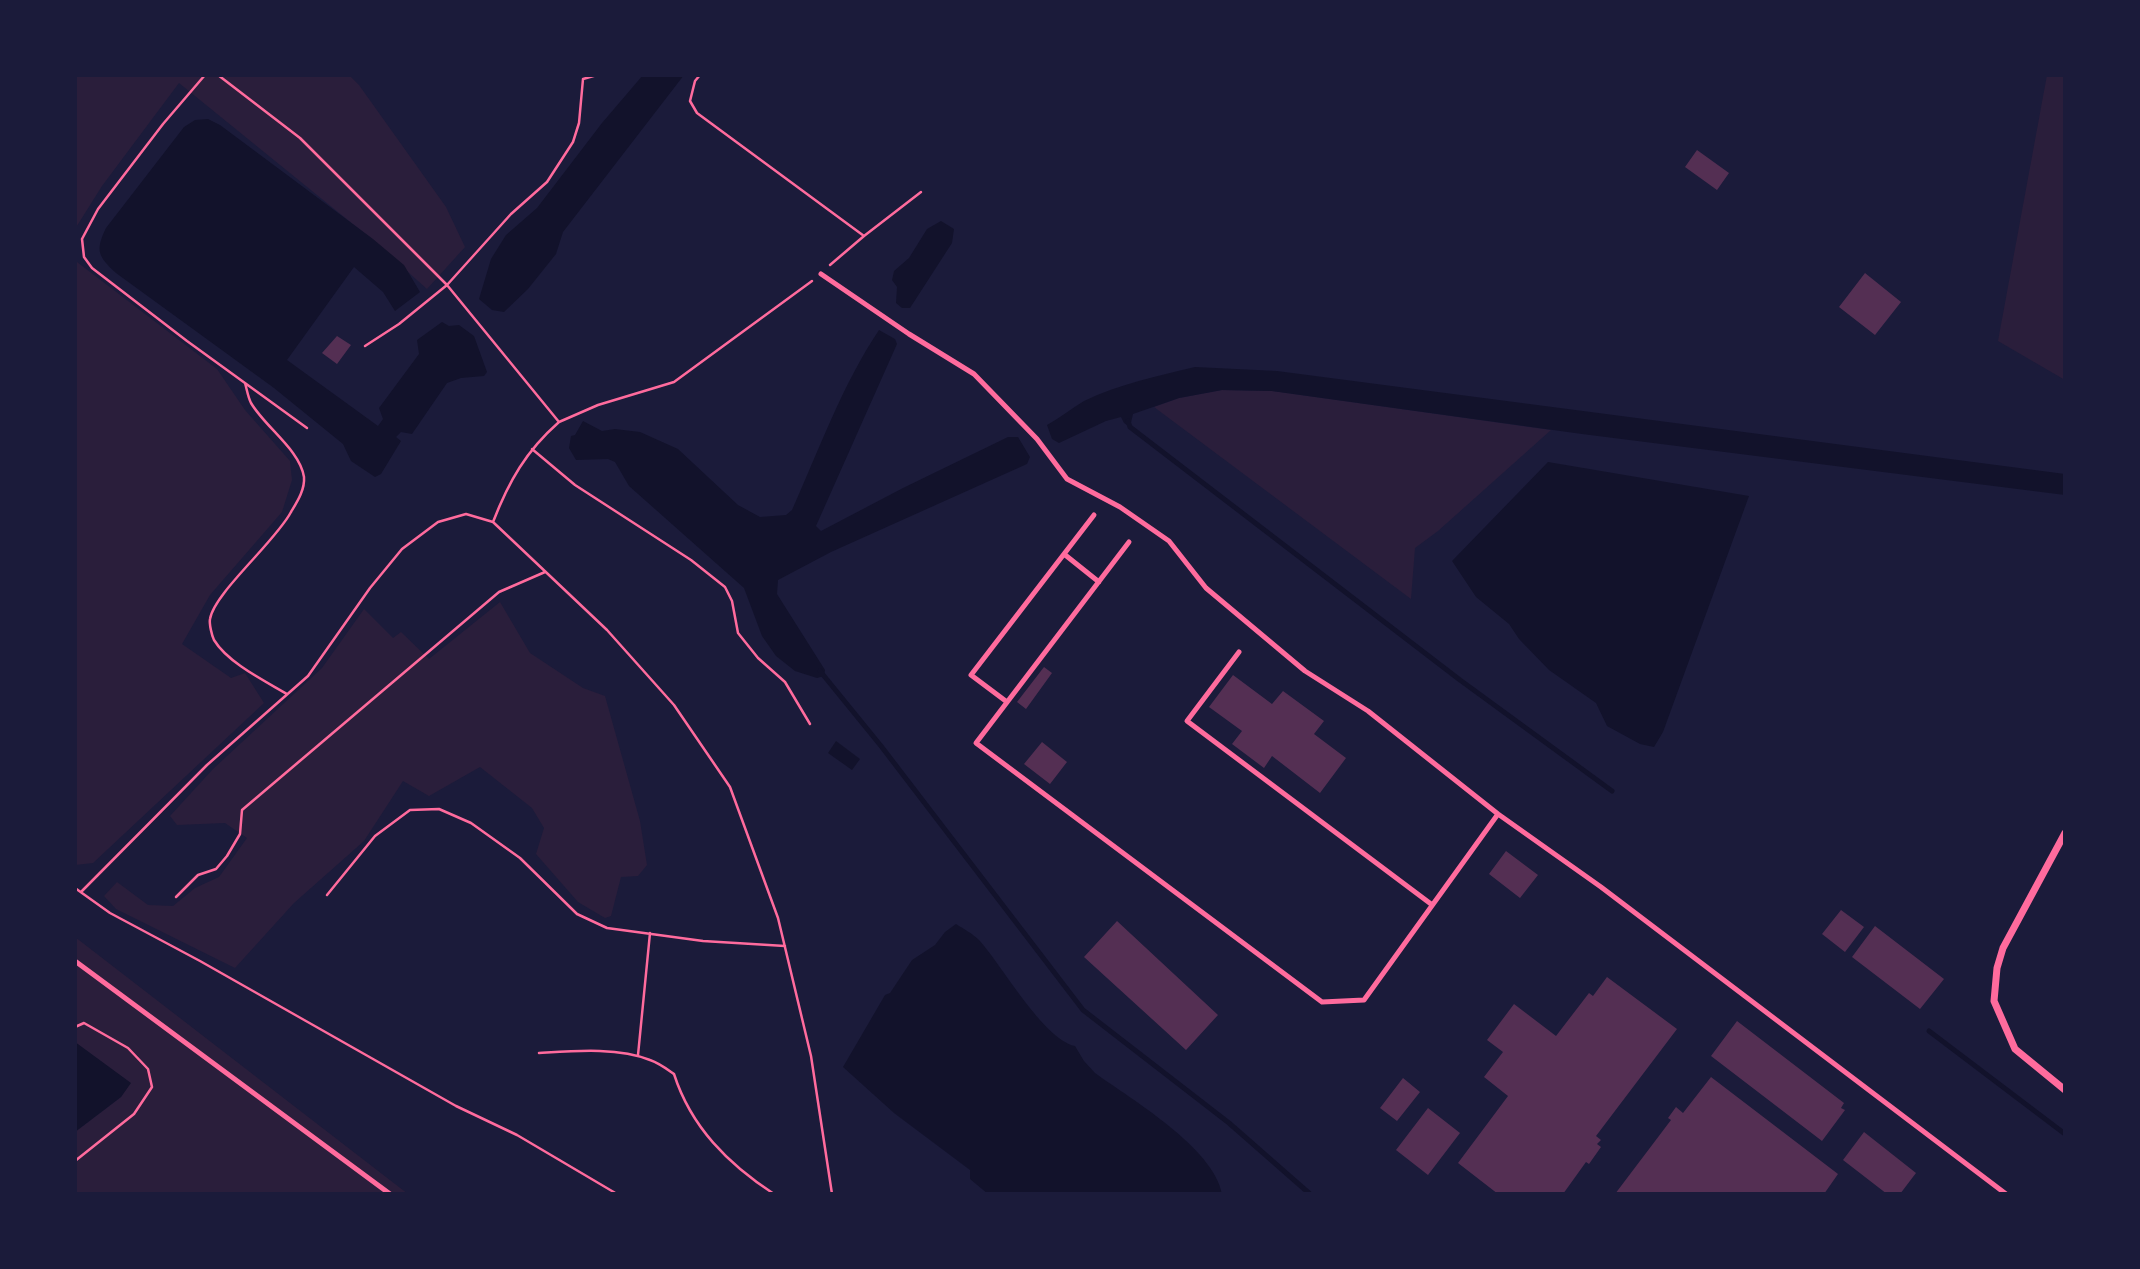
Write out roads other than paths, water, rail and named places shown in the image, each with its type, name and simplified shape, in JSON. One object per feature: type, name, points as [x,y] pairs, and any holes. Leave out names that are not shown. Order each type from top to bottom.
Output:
[{"type":"street","points":[[2065,833],[2003,947],[1997,968],[1994,1002],[2015,1049],[2065,1090]]},
{"type":"lane","points":[[821,274],[974,374],[1037,439],[1067,479],[1120,507],[1169,541],[1206,588],[1305,671],[1368,711],[1498,814],[1601,887],[2006,1194]]},
{"type":"lane","points":[[1007,702],[971,676],[1094,515]]},
{"type":"lane","points":[[1129,542],[976,743],[1322,1002],[1364,1000],[1498,814]]},
{"type":"lane","points":[[1064,554],[1099,582]]},
{"type":"lane","points":[[1239,652],[1187,721],[1431,904]]},
{"type":"lane","points":[[75,961],[390,1194]]},
{"type":"waterway","points":[[1128,421],[1130,427],[1460,680],[1612,791]]},
{"type":"waterway","points":[[820,671],[881,746],[1083,1010],[1229,1123],[1310,1194]]},
{"type":"waterway","points":[[1929,1031],[2065,1134]]}]
